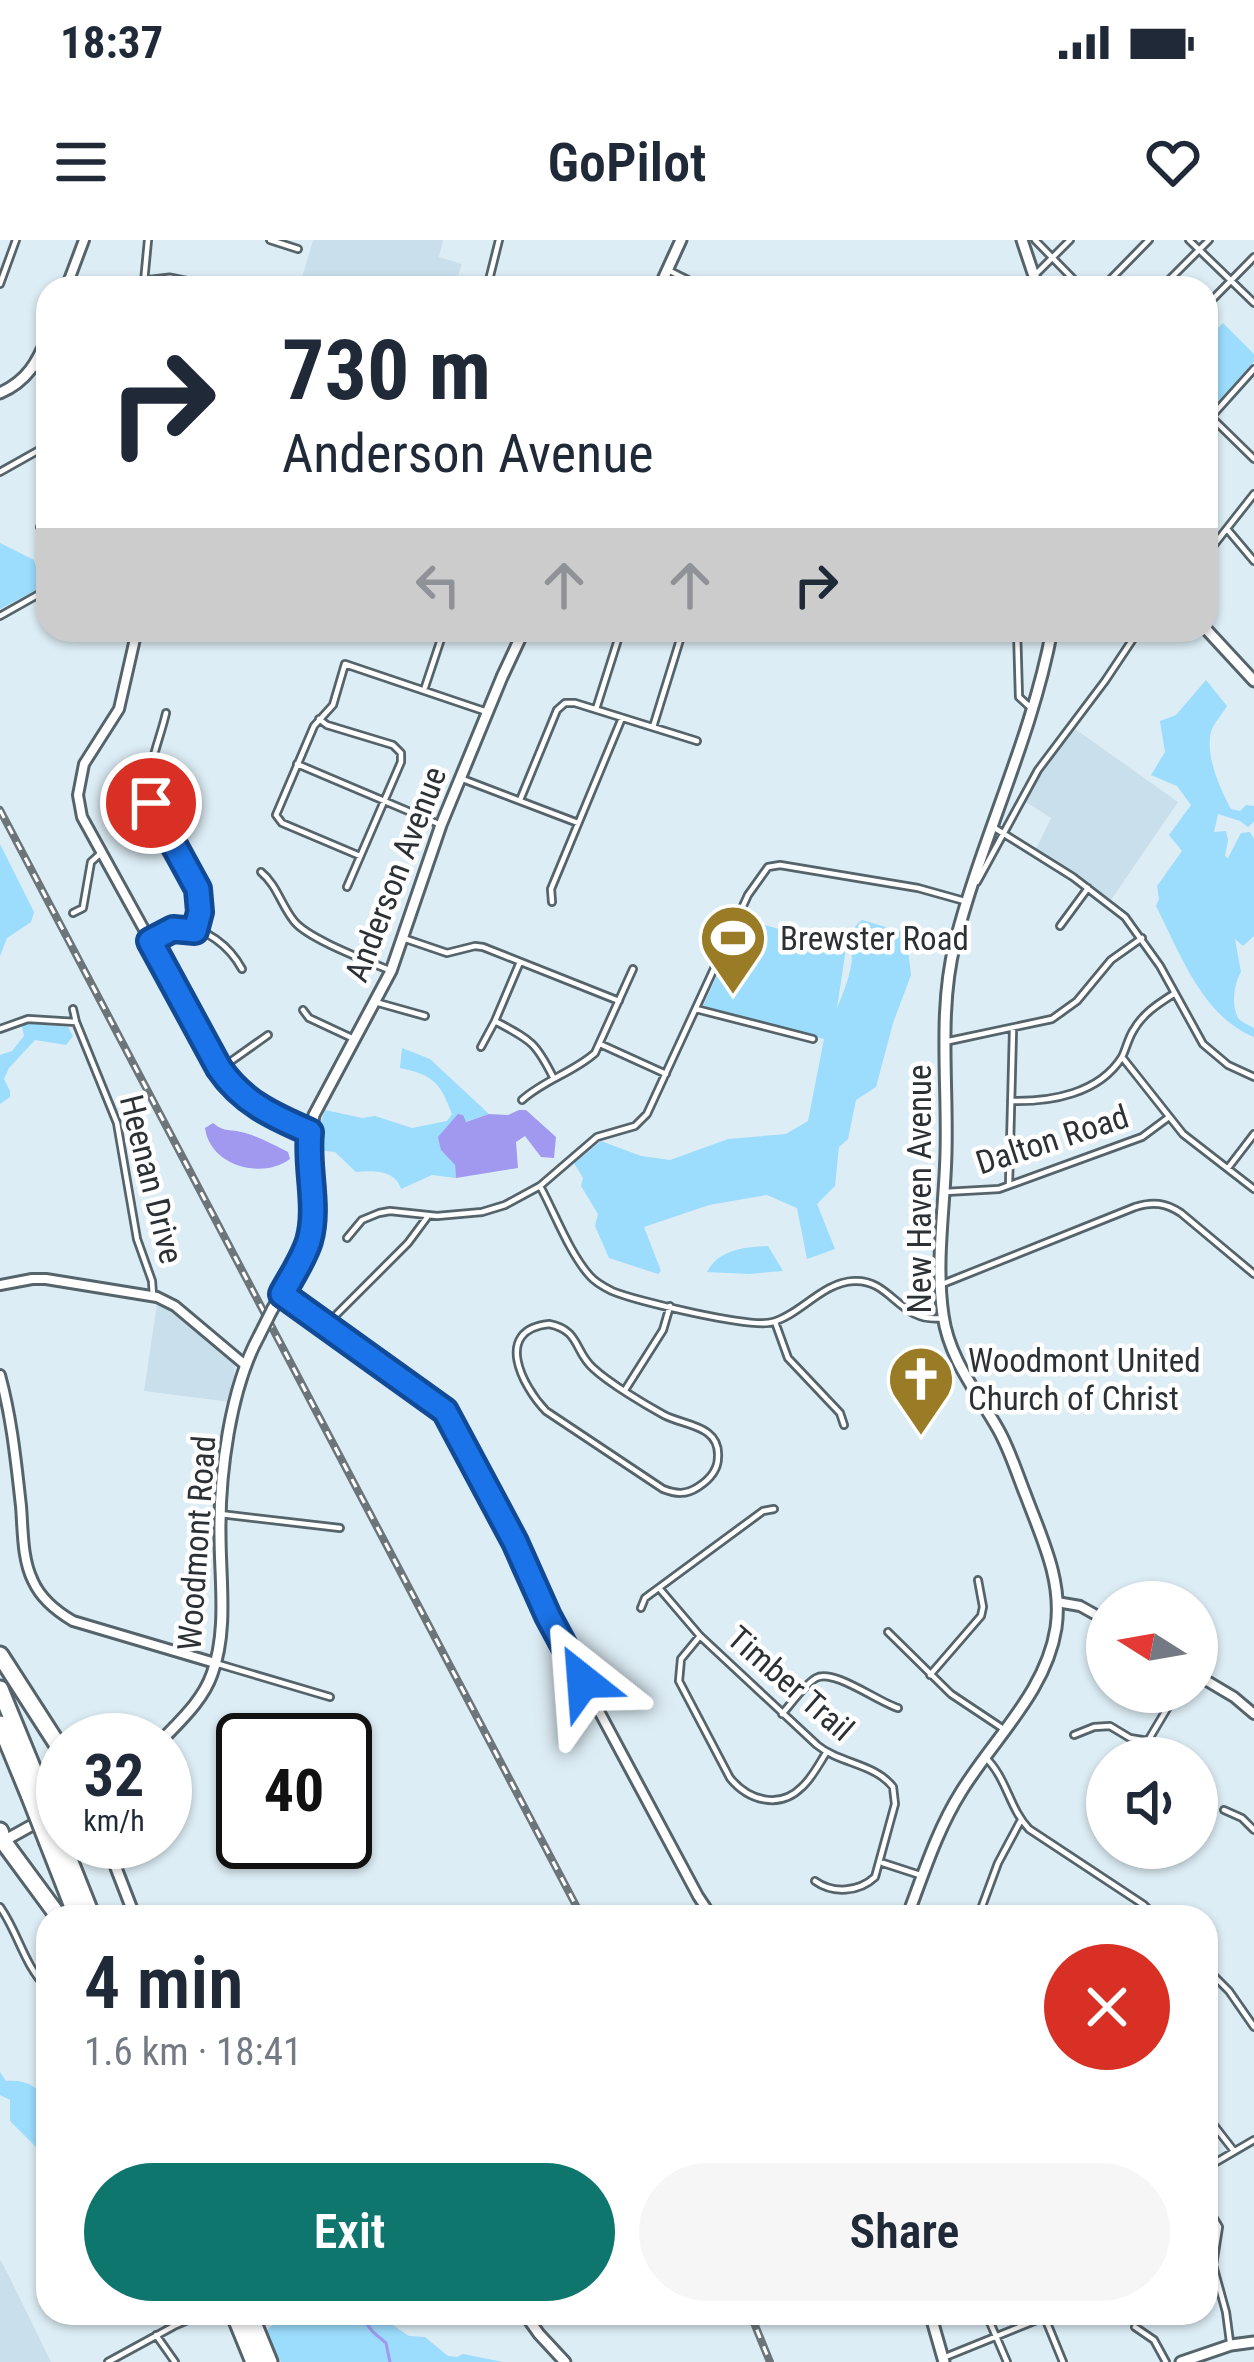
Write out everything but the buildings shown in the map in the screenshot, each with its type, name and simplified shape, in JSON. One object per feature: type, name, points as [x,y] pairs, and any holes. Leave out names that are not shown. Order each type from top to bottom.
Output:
[{"type":"highway","points":[[0,1655],[37,1713]]},
{"type":"highway","points":[[0,1689],[35,1793]]},
{"type":"highway","points":[[0,1724],[35,1793]]},
{"type":"highway","points":[[1,1838],[50,1905]]},
{"type":"highway","points":[[63,1869],[73,1905]]},
{"type":"highway","points":[[68,1869],[86,1905]]},
{"type":"highway","points":[[241,2325],[263,2361]]},
{"type":"highway","points":[[255,2325],[263,2361]]},
{"type":"main road","points":[[665,276],[681,240]]},
{"type":"main road","points":[[1022,240],[1035,275]]},
{"type":"main road","points":[[0,393],[21,382],[36,363]]},
{"type":"main road","name":"Anderson Avenue","points":[[259,1336],[310,1236],[308,1154],[322,1099],[391,971],[441,825],[519,642]]},
{"type":"main road","name":"New Haven Avenue","points":[[912,1905],[954,1804],[1035,1686],[1056,1627],[1053,1571],[1011,1457],[959,1365],[943,1318],[940,1285],[951,963],[969,897],[998,829],[1049,642]]},
{"type":"main road","points":[[1218,642],[1254,681]]},
{"type":"main road","name":"Woodmont Road","points":[[187,1713],[211,1678],[220,1637],[220,1514],[226,1456],[244,1364],[259,1336]]},
{"type":"main road","points":[[1,1838],[36,1821]]},
{"type":"main road","points":[[116,1869],[130,1905]]},
{"type":"main road","points":[[532,2325],[566,2362]]},
{"type":"main road","points":[[934,2325],[944,2360]]},
{"type":"main road","points":[[1181,2362],[1254,2342]]},
{"type":"street","points":[[0,284],[16,240]]},
{"type":"street","points":[[70,276],[84,240]]},
{"type":"street","points":[[145,276],[148,240]]},
{"type":"street","points":[[270,240],[298,249]]},
{"type":"street","points":[[491,276],[499,240]]},
{"type":"street","points":[[1035,240],[1070,276]]},
{"type":"street","points":[[1035,275],[1070,240]]},
{"type":"street","points":[[1114,276],[1149,240]]},
{"type":"street","points":[[1189,240],[1254,303]]},
{"type":"street","points":[[1173,276],[1209,240]]},
{"type":"street","points":[[1218,294],[1254,257]]},
{"type":"street","points":[[668,270],[680,276]]},
{"type":"street","points":[[1218,405],[1254,368]]},
{"type":"street","points":[[1218,423],[1254,459]]},
{"type":"street","points":[[0,472],[36,452]]},
{"type":"street","points":[[1218,540],[1254,494]]},
{"type":"street","points":[[1227,529],[1254,560]]},
{"type":"street","points":[[0,616],[36,596]]},
{"type":"street","points":[[134,642],[118,712],[87,755],[79,786],[82,817],[232,1087],[247,1100],[310,1132]]},
{"type":"street","points":[[424,690],[440,642]]},
{"type":"street","points":[[596,709],[617,642]]},
{"type":"street","points":[[653,727],[679,642]]},
{"type":"street","points":[[1018,642],[1020,699],[1032,709]]},
{"type":"street","points":[[1131,642],[998,829],[1119,911],[1142,938],[1209,1051],[1254,1077]]},
{"type":"street","points":[[360,856],[276,818],[319,719],[333,705],[345,664],[487,712]]},
{"type":"street","points":[[520,800],[559,707],[569,702],[697,741]]},
{"type":"street","points":[[166,713],[148,787],[151,803],[198,889],[200,912],[195,931]]},
{"type":"street","points":[[552,902],[551,889],[622,718]]},
{"type":"street","points":[[319,719],[400,751],[401,760],[347,887]]},
{"type":"street","points":[[297,764],[441,825]]},
{"type":"street","points":[[460,778],[579,823]]},
{"type":"street","points":[[73,913],[83,908],[91,862],[101,853]]},
{"type":"street","points":[[347,1238],[362,1220],[390,1210],[428,1216],[490,1211],[540,1186],[597,1137],[639,1123],[748,895],[760,874],[771,866],[969,897]]},
{"type":"street","points":[[261,872],[303,931],[391,971]]},
{"type":"street","points":[[1060,926],[1088,888]]},
{"type":"street","points":[[150,941],[173,929],[195,931],[222,942],[242,969]]},
{"type":"street","points":[[404,938],[447,952],[484,947],[619,1001]]},
{"type":"street","points":[[946,1041],[1038,1024],[1066,1011],[1102,968],[1142,938]]},
{"type":"street","points":[[481,1047],[520,962]]},
{"type":"street","points":[[522,1100],[536,1087],[588,1060],[601,1044],[633,969]]},
{"type":"street","points":[[1011,1101],[1054,1098],[1087,1087],[1121,1057],[1140,1020],[1175,993]]},
{"type":"street","points":[[375,1002],[425,1016]]},
{"type":"street","name":"Heenan Drive","points":[[74,1009],[117,1123],[137,1239],[153,1295]]},
{"type":"street","points":[[697,1009],[813,1039]]},
{"type":"street","points":[[303,1010],[354,1039]]},
{"type":"street","points":[[0,1029],[28,1019],[76,1022]]},
{"type":"street","points":[[495,1021],[532,1041],[553,1077]]},
{"type":"street","points":[[1009,1185],[1013,1030]]},
{"type":"street","points":[[220,1070],[268,1034]]},
{"type":"street","points":[[601,1044],[666,1074]]},
{"type":"street","points":[[1121,1057],[1184,1134],[1254,1189]]},
{"type":"street","name":"Dalton Road","points":[[944,1192],[1009,1185],[1142,1137],[1169,1117]]},
{"type":"street","points":[[1227,1169],[1254,1134]]},
{"type":"street","points":[[540,1186],[582,1265],[592,1278],[621,1294],[746,1324],[775,1322],[852,1281],[875,1285],[916,1316],[943,1318]]},
{"type":"street","points":[[940,1285],[1152,1203],[1181,1213],[1254,1274]]},
{"type":"street","points":[[324,1327],[428,1216]]},
{"type":"street","points":[[0,1285],[46,1279],[153,1295],[175,1306],[244,1364]]},
{"type":"street","points":[[282,1294],[435,1401],[450,1418],[548,1616],[704,1905]]},
{"type":"street","points":[[625,1390],[663,1330],[670,1306]]},
{"type":"street","points":[[775,1322],[788,1358],[840,1413],[844,1425]]},
{"type":"street","points":[[538,1325],[561,1326],[593,1369],[625,1390],[712,1437],[718,1459],[710,1478],[683,1494],[663,1489],[555,1419],[539,1404],[518,1366],[521,1338],[538,1325]]},
{"type":"street","points":[[0,1376],[13,1424],[26,1558],[44,1599],[85,1625],[330,1697]]},
{"type":"street","points":[[641,1608],[645,1598],[763,1511],[774,1509]]},
{"type":"street","points":[[220,1514],[340,1528]]},
{"type":"street","points":[[930,1675],[980,1618],[978,1580]]},
{"type":"street","name":"Timber Trail","points":[[659,1588],[700,1636],[826,1753],[885,1777],[895,1804],[880,1862]]},
{"type":"street","points":[[1058,1602],[1086,1610]]},
{"type":"street","points":[[888,1631],[951,1694],[1005,1730]]},
{"type":"street","points":[[700,1636],[681,1659],[679,1681],[740,1790],[757,1799],[789,1796],[806,1783],[826,1753]]},
{"type":"street","points":[[782,1714],[814,1679],[824,1675],[898,1708]]},
{"type":"street","points":[[1218,1687],[1254,1714]]},
{"type":"street","points":[[1074,1735],[1108,1725],[1128,1737]]},
{"type":"street","points":[[986,1756],[1002,1776],[1021,1820],[1035,1834],[1144,1905]]},
{"type":"street","points":[[1224,1810],[1254,1830]]},
{"type":"street","points":[[982,1905],[1021,1820]]},
{"type":"street","points":[[815,1881],[820,1886],[856,1888],[871,1881],[880,1862],[923,1876]]},
{"type":"street","points":[[0,1907],[36,1973]]},
{"type":"street","points":[[1218,1980],[1254,2027]]},
{"type":"street","points":[[1218,2130],[1234,2151]]},
{"type":"street","points":[[1218,2161],[1254,2140]]},
{"type":"street","points":[[1218,2283],[1231,2345]]},
{"type":"street","points":[[108,2362],[176,2325]]},
{"type":"street","points":[[991,2325],[1007,2362]]},
{"type":"street","points":[[944,2360],[1024,2325]]},
{"type":"street","points":[[1048,2325],[1064,2362]]},
{"type":"street","points":[[1135,2327],[1154,2340],[1166,2362]]},
{"type":"street","points":[[156,2336],[175,2362]]},
{"type":"shaded area","points":[[313,240],[443,240],[439,257],[462,264],[458,276],[302,276]]},
{"type":"shaded area","points":[[1223,323],[1254,354],[1254,362],[1218,402],[1218,328]]},
{"type":"shaded area","points":[[0,543],[34,560],[36,590],[0,609]]},
{"type":"shaded area","points":[[1206,680],[1227,706],[1210,741],[1218,782],[1231,809],[1254,806],[1254,822],[1248,827],[1218,814],[1214,832],[1226,831],[1228,858],[1241,833],[1250,832],[1254,839],[1254,936],[1243,946],[1235,939],[1241,972],[1234,1000],[1238,1018],[1254,1028],[1254,1037],[1206,999],[1156,906],[1157,886],[1182,851],[1169,835],[1191,805],[1177,786],[1151,775],[1165,752],[1160,721],[1176,715]]},
{"type":"shaded area","points":[[1071,726],[1178,802],[1111,900],[1036,849],[1051,818],[1021,799]]},
{"type":"shaded area","points":[[0,844],[34,912],[31,922],[7,938],[0,956]]},
{"type":"shaded area","points":[[743,919],[846,948],[837,1008],[850,971],[852,933],[862,920],[906,933],[911,975],[876,1087],[856,1100],[848,1139],[839,1147],[835,1186],[817,1204],[835,1249],[807,1259],[797,1208],[767,1195],[709,1205],[644,1227],[661,1271],[658,1274],[609,1258],[595,1226],[598,1214],[574,1163],[601,1141],[641,1156],[670,1160],[728,1139],[786,1134],[808,1121],[824,1039],[702,1008]]},
{"type":"shaded area","points":[[27,1023],[68,1027],[73,1036],[66,1045],[35,1040],[9,1068],[4,1079],[10,1097],[0,1104],[0,1055],[12,1051]]},
{"type":"shaded area","points":[[402,1048],[430,1059],[489,1114],[465,1122],[441,1150],[455,1165],[456,1178],[432,1175],[401,1189],[389,1175],[356,1172],[335,1152],[316,1150],[325,1110],[375,1116],[412,1128],[447,1121],[452,1114],[439,1087],[428,1077],[400,1068]]},
{"type":"shaded area","points":[[526,1110],[556,1137],[554,1158],[541,1157],[525,1136],[516,1142],[518,1168],[456,1178],[455,1165],[441,1150],[438,1137],[458,1114],[466,1122]]},
{"type":"shaded area","points":[[213,1123],[271,1144],[288,1152],[290,1159],[266,1168],[239,1166],[216,1152],[209,1141],[205,1128]]},
{"type":"shaded area","points":[[768,1246],[783,1271],[707,1272],[725,1254]]},
{"type":"shaded area","points":[[157,1304],[178,1315],[235,1366],[230,1402],[144,1391]]},
{"type":"shaded area","points":[[0,2072],[6,2081],[36,2089],[36,2147],[10,2121],[10,2100],[0,2095]]},
{"type":"shaded area","points":[[0,2259],[10,2278],[51,2362],[0,2362]]},
{"type":"shaded area","points":[[273,2325],[393,2325],[409,2336],[425,2337],[448,2356],[463,2354],[503,2362],[281,2362],[267,2330]]},
{"type":"waterway","points":[[367,2325],[386,2343],[390,2362]]},
{"type":"railway","points":[[0,810],[576,1905]]},
{"type":"railway","points":[[755,2325],[770,2362]]},
{"type":"place","name":"Brewster Road","points":[[733,997]]},
{"type":"place","name":"Woodmont United Church of Christ","points":[[921,1438]]},
{"type":"route","points":[[151,803],[198,889],[200,912],[195,931],[173,929],[150,941],[232,1087],[257,1107],[310,1132],[310,1236],[282,1294],[445,1411],[583,1681]]}]
